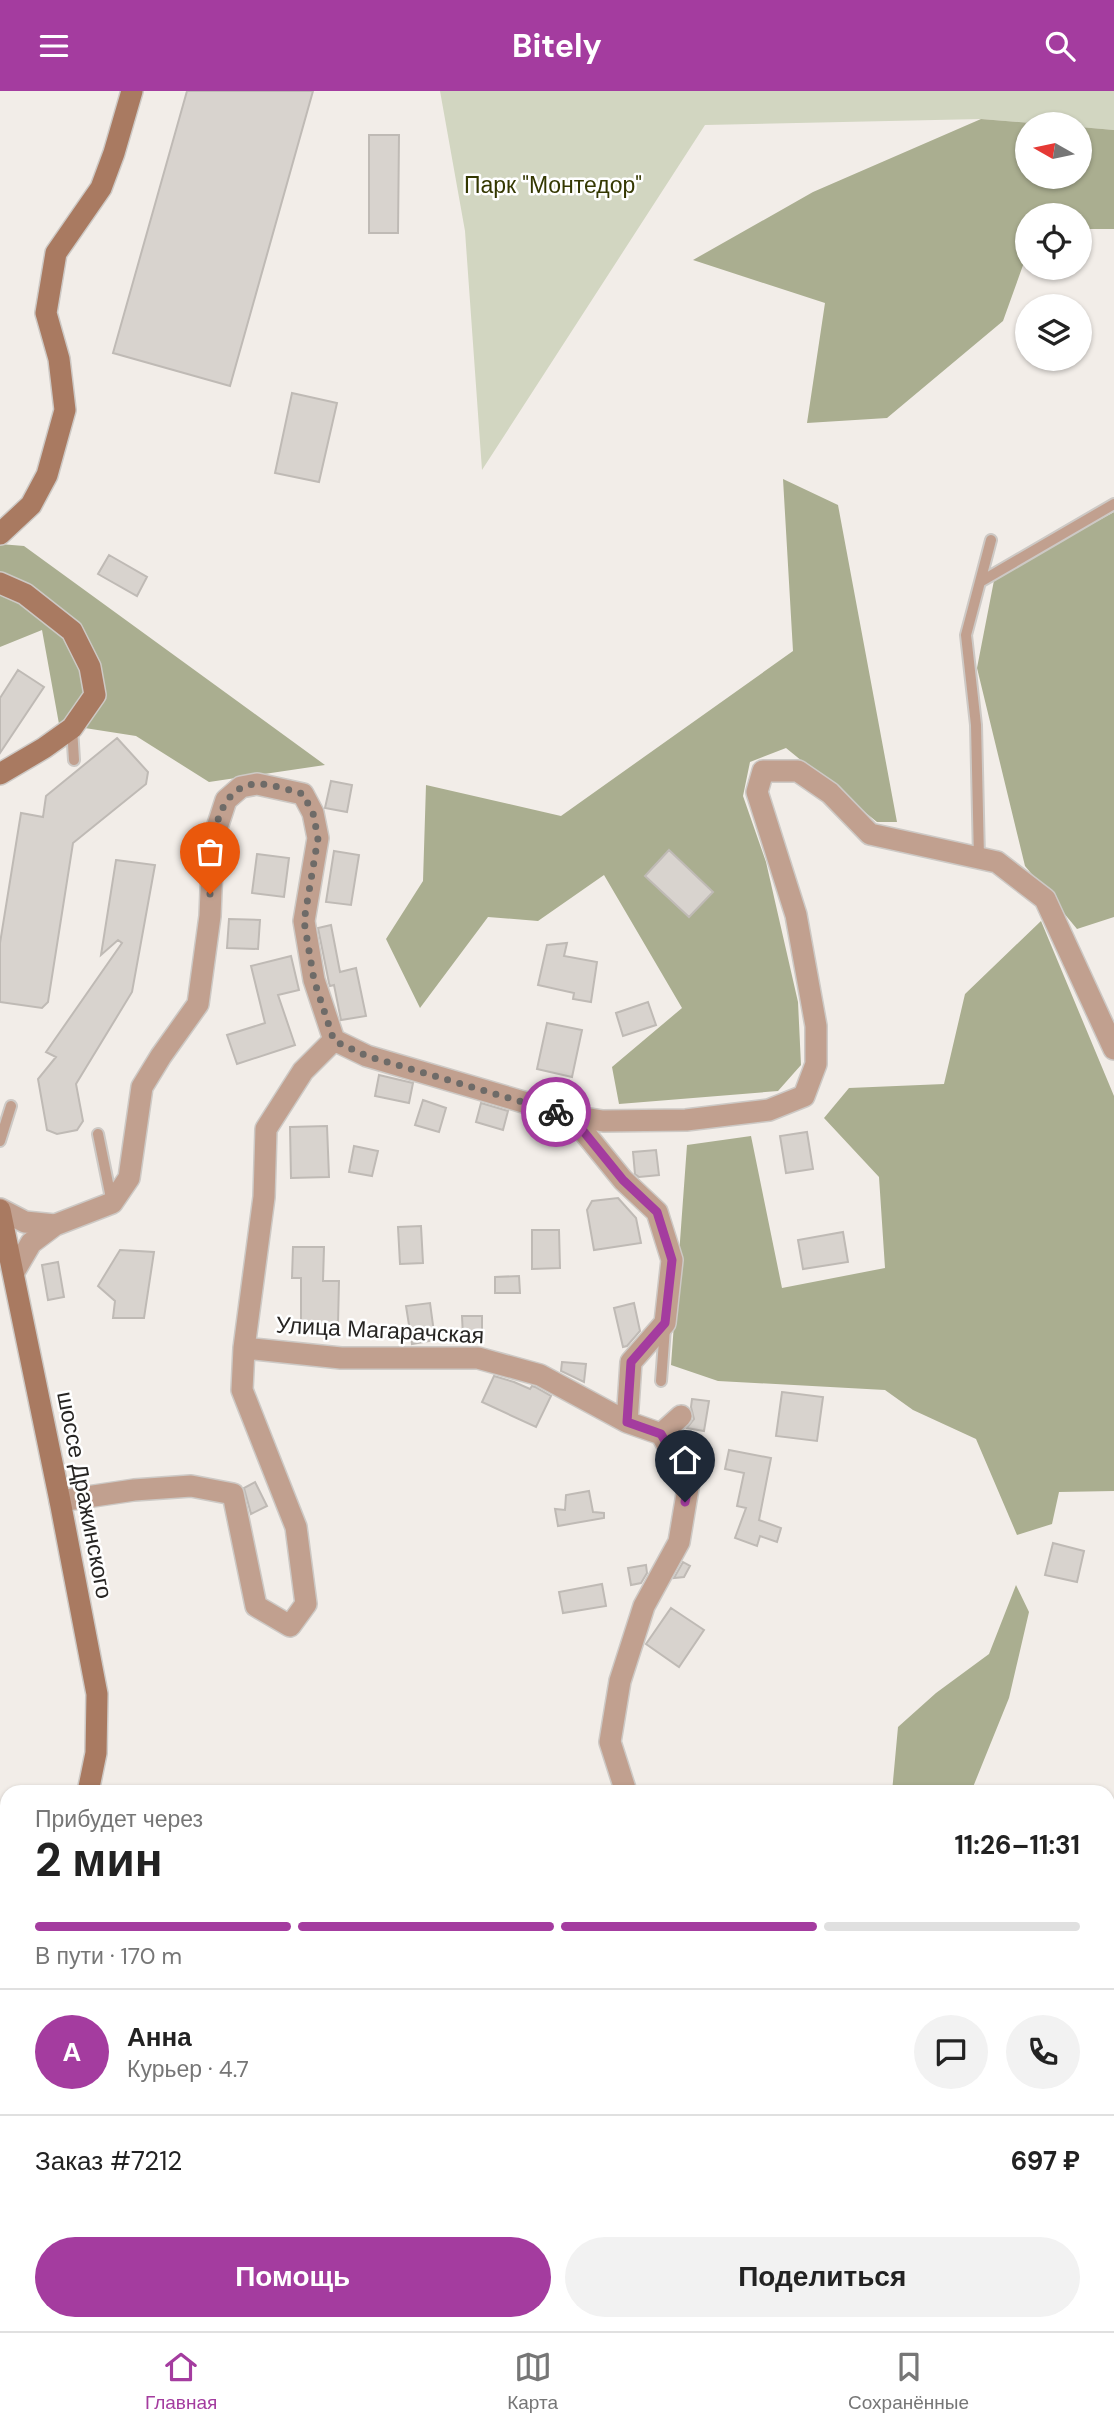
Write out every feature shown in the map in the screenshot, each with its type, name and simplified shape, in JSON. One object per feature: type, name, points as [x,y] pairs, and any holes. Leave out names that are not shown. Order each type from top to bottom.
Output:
[{"type":"main road","points":[[0,534],[31,505],[47,475],[65,410],[59,359],[46,313],[57,253],[101,188],[132,91]]},
{"type":"main road","points":[[0,583],[25,594],[72,631],[90,667],[95,695],[72,728],[0,774]]},
{"type":"main road","name":"шоссе Дражинского","points":[[0,1210],[97,1694],[96,1753],[89,1785]]},
{"type":"street","points":[[14,1272],[31,1243],[55,1225],[111,1203],[130,1178],[142,1087],[198,1004],[210,916],[213,840],[226,800],[241,787],[257,784],[303,794],[313,813],[318,838],[304,921],[314,980],[334,1041],[367,1056],[571,1116],[603,1121],[686,1120],[769,1110],[804,1096],[816,1064],[816,1026],[796,915],[757,792],[764,771],[798,771],[830,793],[870,834],[998,862],[1045,899],[1114,1049]]},
{"type":"street","name":"Улица Магарачская","points":[[60,1501],[134,1490],[191,1486],[233,1494],[256,1606],[290,1626],[306,1604],[296,1527],[242,1390],[244,1348],[264,1197],[267,1129],[303,1071],[334,1041]]},
{"type":"street","points":[[571,1116],[623,1180],[657,1212],[672,1260],[665,1323],[631,1362],[627,1422]]},
{"type":"street","points":[[0,1210],[25,1222],[55,1225]]},
{"type":"street","name":"Улица Магарачская","points":[[244,1348],[341,1358],[478,1358],[540,1375],[627,1422],[661,1434]]},
{"type":"street","points":[[624,1785],[610,1742],[621,1682],[644,1606],[679,1542],[689,1482],[661,1434],[681,1416]]},
{"type":"lane","points":[[980,582],[1114,504]]},
{"type":"lane","points":[[979,858],[976,725],[966,635],[990,540]]},
{"type":"lane","points":[[72,728],[74,760]]},
{"type":"lane","points":[[0,1141],[11,1106]]},
{"type":"lane","points":[[98,1134],[111,1203]]},
{"type":"lane","points":[[661,1381],[665,1323]]},
{"type":"green space","name":"Парк \"Монтедор\"","points":[[440,91],[1114,91],[1114,130],[1092,128],[1092,112],[1015,112],[1015,122],[981,119],[705,125],[482,470],[465,231]]},
{"type":"green space","points":[[981,119],[1015,122],[1015,189],[1092,189],[1092,128],[1114,130],[1114,229],[1092,229],[1092,203],[1015,203],[1015,280],[1018,280],[1003,321],[887,418],[807,423],[825,303],[693,260],[813,192]]},
{"type":"green space","points":[[783,479],[838,505],[897,822],[877,822],[786,748],[750,762],[743,796],[766,862],[798,1002],[801,1065],[778,1091],[619,1104],[612,1067],[682,1008],[604,875],[538,921],[488,917],[420,1008],[386,939],[423,881],[426,785],[561,816],[793,651]]},
{"type":"green space","points":[[1114,512],[1114,917],[1077,929],[1025,866],[977,668],[997,565],[1081,530]]},
{"type":"green space","points":[[0,544],[24,546],[325,765],[209,782],[136,736],[59,724],[42,630],[0,647]]},
{"type":"green space","points":[[1041,921],[1114,1096],[1114,1491],[1059,1492],[1052,1524],[1017,1535],[976,1439],[913,1410],[885,1390],[718,1381],[671,1365],[687,1145],[751,1136],[782,1288],[885,1268],[879,1177],[824,1118],[849,1088],[944,1084],[965,994]]},
{"type":"green space","points":[[1016,1585],[1029,1612],[1009,1698],[974,1785],[893,1785],[898,1727],[936,1693],[989,1654]]},
{"type":"building","points":[[187,91],[313,91],[230,386],[113,353]]},
{"type":"building","points":[[369,135],[399,135],[398,233],[369,233]]},
{"type":"building","points":[[292,393],[337,403],[319,482],[275,473]]},
{"type":"building","points":[[109,555],[147,577],[137,596],[98,574]]},
{"type":"building","points":[[18,670],[44,687],[0,753],[0,698]]},
{"type":"building","points":[[117,738],[148,772],[146,784],[73,843],[48,1002],[42,1008],[0,1002],[0,943],[21,813],[43,817],[46,796]]},
{"type":"building","points":[[331,781],[352,785],[347,812],[325,808]]},
{"type":"building","points":[[669,850],[713,892],[689,917],[645,876]]},
{"type":"building","points":[[334,851],[359,855],[351,905],[326,902]]},
{"type":"building","points":[[257,854],[289,858],[284,897],[252,893]]},
{"type":"building","points":[[116,860],[155,865],[132,992],[76,1084],[83,1121],[77,1130],[57,1134],[47,1130],[38,1079],[56,1057],[46,1052],[122,943],[118,940],[101,955]]},
{"type":"building","points":[[229,919],[260,920],[258,949],[227,948]]},
{"type":"building","points":[[331,925],[340,972],[356,968],[366,1016],[341,1020],[334,985],[330,986],[329,983],[318,928]]},
{"type":"building","points":[[567,943],[564,956],[597,962],[591,1002],[573,999],[574,993],[538,985],[547,945]]},
{"type":"building","points":[[291,956],[299,990],[278,995],[295,1045],[237,1064],[227,1035],[265,1023],[251,966]]},
{"type":"building","points":[[648,1002],[656,1025],[623,1036],[616,1013]]},
{"type":"building","points":[[547,1023],[582,1030],[572,1077],[537,1069]]},
{"type":"building","points":[[379,1075],[413,1083],[409,1103],[375,1096]]},
{"type":"building","points":[[423,1100],[446,1108],[439,1132],[415,1125]]},
{"type":"building","points":[[481,1103],[508,1111],[503,1130],[476,1122]]},
{"type":"building","points":[[327,1126],[329,1177],[291,1178],[290,1127]]},
{"type":"building","points":[[807,1132],[813,1169],[786,1173],[780,1136]]},
{"type":"building","points":[[354,1146],[378,1151],[372,1176],[349,1172]]},
{"type":"building","points":[[656,1150],[659,1175],[639,1177],[635,1174],[633,1152]]},
{"type":"building","points":[[618,1198],[636,1218],[641,1243],[594,1250],[587,1210],[592,1201]]},
{"type":"building","points":[[421,1226],[423,1263],[400,1264],[398,1227]]},
{"type":"building","points":[[532,1230],[559,1230],[560,1268],[532,1269]]},
{"type":"building","points":[[843,1232],[848,1262],[803,1269],[798,1240]]},
{"type":"building","points":[[293,1247],[324,1247],[323,1281],[339,1281],[338,1324],[301,1323],[301,1278],[292,1278]]},
{"type":"building","points":[[120,1250],[154,1252],[144,1318],[113,1318],[115,1301],[98,1286]]},
{"type":"building","points":[[58,1262],[64,1297],[48,1300],[42,1265]]},
{"type":"building","points":[[519,1276],[520,1293],[495,1293],[495,1277]]},
{"type":"building","points":[[430,1303],[435,1340],[412,1344],[406,1306]]},
{"type":"building","points":[[634,1303],[640,1331],[623,1347],[614,1308]]},
{"type":"building","points":[[462,1316],[482,1316],[482,1336],[463,1337]]},
{"type":"building","points":[[562,1362],[586,1364],[584,1382],[561,1371]]},
{"type":"building","points":[[494,1376],[530,1389],[535,1387],[551,1396],[536,1427],[482,1402]]},
{"type":"building","points":[[782,1392],[823,1397],[817,1441],[776,1436]]},
{"type":"building","points":[[692,1399],[709,1401],[704,1431],[687,1428],[694,1419]]},
{"type":"building","points":[[729,1450],[771,1458],[759,1520],[781,1528],[777,1542],[760,1536],[757,1546],[735,1538],[746,1508],[737,1506],[744,1473],[725,1469]]},
{"type":"building","points":[[255,1482],[267,1506],[251,1514],[244,1488]]},
{"type":"building","points":[[589,1491],[593,1512],[604,1513],[604,1518],[558,1526],[555,1509],[565,1510],[566,1495]]},
{"type":"building","points":[[1053,1543],[1084,1551],[1077,1582],[1045,1575]]},
{"type":"building","points":[[683,1562],[690,1566],[684,1577],[674,1578]]},
{"type":"building","points":[[646,1565],[647,1573],[641,1583],[631,1585],[628,1568]]},
{"type":"building","points":[[602,1584],[606,1606],[563,1613],[559,1592]]},
{"type":"building","points":[[671,1608],[704,1630],[679,1667],[646,1644]]},
{"type":"way so far","points":[[210,894],[213,840],[226,800],[241,787],[257,784],[303,794],[313,813],[318,838],[304,921],[314,980],[334,1041],[367,1056],[556,1112]]},
{"type":"route","points":[[556,1112],[571,1116],[623,1180],[657,1212],[672,1260],[665,1323],[631,1362],[627,1422],[661,1434],[689,1482],[685,1502]]}]
